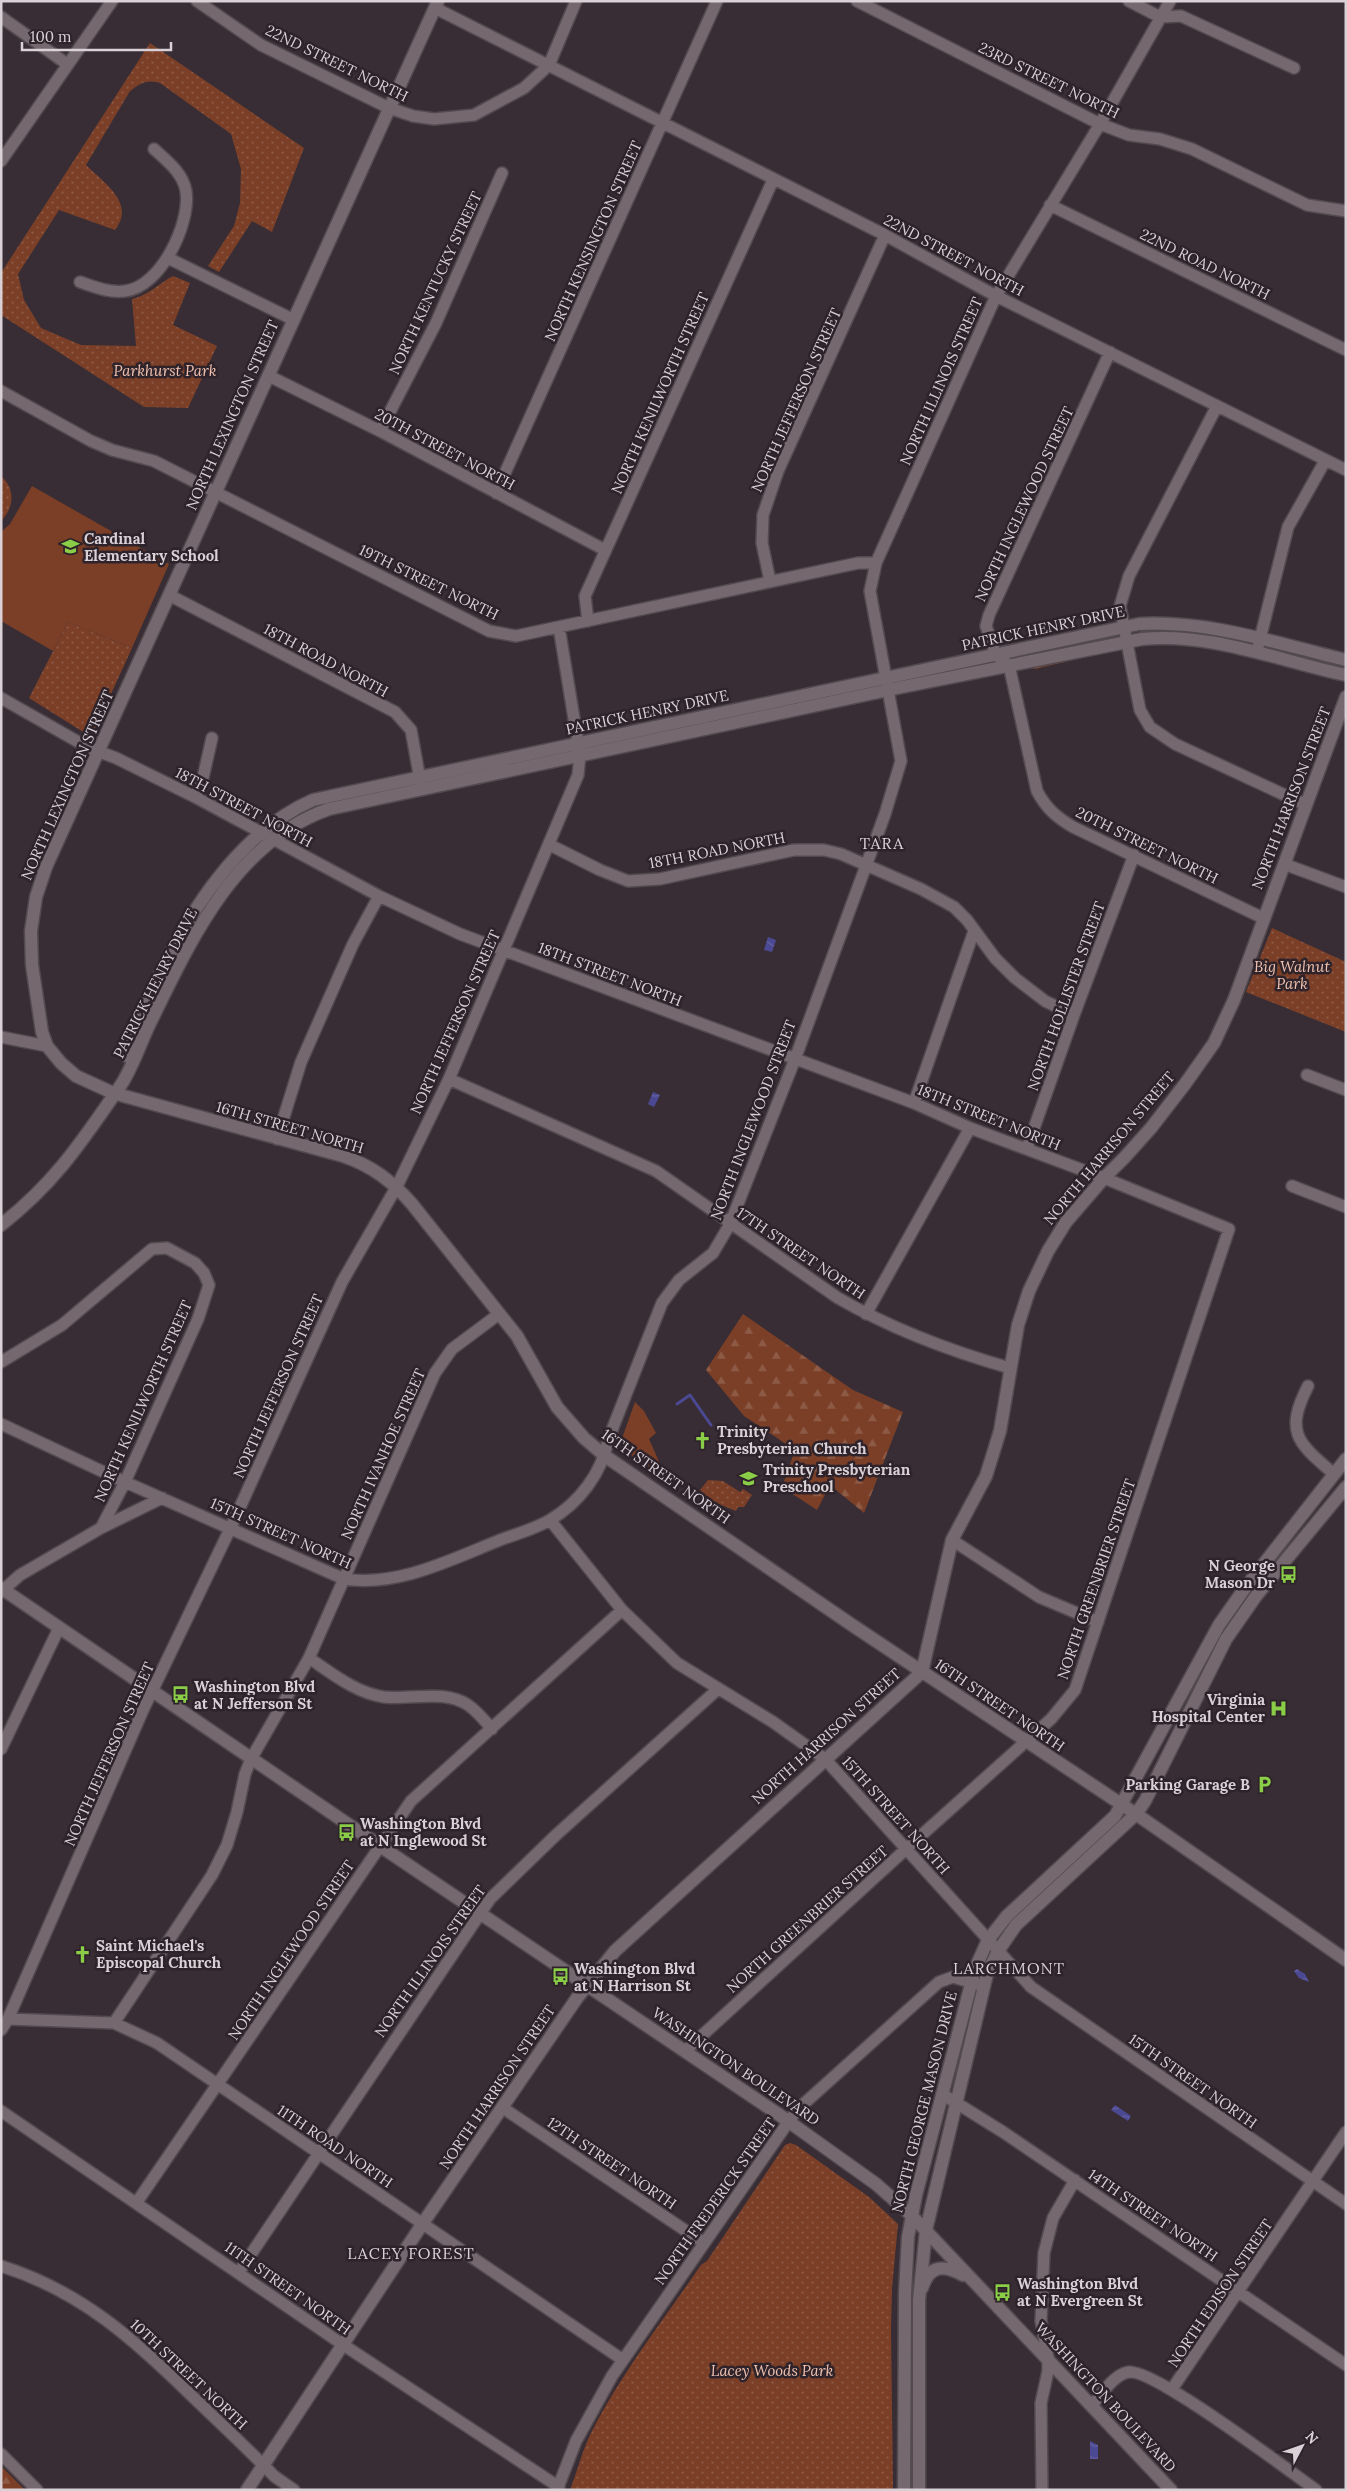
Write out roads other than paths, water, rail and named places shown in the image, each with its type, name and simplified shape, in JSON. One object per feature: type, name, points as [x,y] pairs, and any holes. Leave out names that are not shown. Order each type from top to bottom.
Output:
[{"type":"street","points":[[1,161],[66,64],[112,1]]},
{"type":"street","name":"22ND STREET NORTH","points":[[197,1],[261,44],[389,108],[434,119],[474,115],[524,88],[549,65]]},
{"type":"street","points":[[549,65],[576,1]]},
{"type":"street","name":"NORTH KENSINGTON STREET","points":[[496,493],[717,1]]},
{"type":"street","name":"23RD STREET NORTH","points":[[857,1],[1100,124],[1129,135],[1160,138],[1192,149],[1307,205],[1346,211]]},
{"type":"street","points":[[1129,1],[1160,17],[1180,16],[1294,68]]},
{"type":"street","name":"NORTH ILLINOIS STREET","points":[[886,684],[870,591],[876,563],[996,296],[1100,124],[1170,1]]},
{"type":"street","name":"22ND STREET NORTH","points":[[436,5],[773,180],[885,235],[996,296],[1346,470]]},
{"type":"street","name":"NORTH LEXINGTON STREET","points":[[47,1046],[38,1019],[32,965],[31,931],[36,897],[46,867],[436,5]]},
{"type":"street","points":[[1,18],[66,64]]},
{"type":"street","points":[[80,282],[109,291],[127,291],[150,280],[168,258],[186,213],[186,190],[177,170],[154,149]]},
{"type":"street","name":"NORTH KENTUCKY STREET","points":[[380,431],[436,323],[502,174]]},
{"type":"street","name":"NORTH KENILWORTH STREET","points":[[588,621],[585,596],[773,180]]},
{"type":"street","name":"22ND ROAD NORTH","points":[[1050,205],[1346,350]]},
{"type":"street","name":"NORTH JEFFERSON STREET","points":[[770,582],[762,543],[763,515],[778,471],[885,235]]},
{"type":"street","points":[[168,258],[294,320]]},
{"type":"street","name":"NORTH INGLEWOOD STREET","points":[[996,655],[986,626],[989,615],[1110,352]]},
{"type":"street","name":"20TH STREET NORTH","points":[[269,376],[380,431],[605,550]]},
{"type":"street","name":"19TH STREET NORTH","points":[[1,391],[91,441],[112,450],[154,460],[489,631],[516,636],[858,563],[876,563]]},
{"type":"street","points":[[1217,406],[1129,576],[1120,606],[1140,710],[1150,727],[1175,744],[1304,804]]},
{"type":"street","points":[[1256,654],[1288,527],[1325,461]]},
{"type":"street","name":"18TH ROAD NORTH","points":[[169,595],[395,712],[411,730],[420,783]]},
{"type":"street","name":"PATRICK HENRY DRIVE","points":[[1,1225],[40,1192],[70,1159],[113,1093],[121,1084],[156,1010],[200,925],[266,836],[329,809],[420,783],[886,684],[996,655],[1124,627],[1181,623],[1208,627],[1346,660]]},
{"type":"street","points":[[559,627],[579,749]]},
{"type":"street","name":"PATRICK HENRY DRIVE","points":[[886,684],[1009,665],[1127,641],[1180,638],[1346,675]]},
{"type":"street","points":[[996,655],[1009,665]]},
{"type":"street","name":"20TH STREET NORTH","points":[[1009,665],[1036,791],[1055,816],[1073,827],[1263,918]]},
{"type":"street","name":"NORTH INGLEWOOD STREET","points":[[550,1520],[589,1485],[605,1456],[608,1440],[662,1303],[679,1280],[713,1253],[730,1224],[795,1059],[885,814],[901,761],[886,684]]},
{"type":"street","name":"NORTH HARRISON STREET","points":[[247,2490],[423,2223],[587,1985],[615,1951],[922,1672],[952,1540],[986,1476],[1000,1431],[1018,1325],[1028,1291],[1048,1251],[1066,1222],[1151,1128],[1214,1043],[1234,1000],[1304,804],[1346,697]]},
{"type":"street","name":"18TH STREET NORTH","points":[[1,698],[98,751],[195,797],[379,896],[460,934],[914,1103],[970,1128],[1104,1178],[1229,1229]]},
{"type":"street","points":[[195,797],[202,782],[212,738]]},
{"type":"street","name":"NORTH JEFFERSON STREET","points":[[1,2030],[8,2019],[152,1692],[231,1527],[342,1282],[397,1186],[449,1079],[550,845],[578,775],[579,749]]},
{"type":"street","name":"18TH ROAD NORTH","points":[[550,845],[600,870],[628,880],[660,879],[794,850],[824,850],[866,864]]},
{"type":"street","name":"NORTH HOLLISTER STREET","points":[[1027,1148],[1134,855]]},
{"type":"street","points":[[866,864],[921,889],[954,907],[968,920],[995,958],[1016,978],[1045,1001],[1074,1015]]},
{"type":"street","points":[[1284,864],[1346,887]]},
{"type":"street","points":[[277,1139],[301,1062],[353,944],[379,896]]},
{"type":"street","points":[[914,1103],[974,931]]},
{"type":"street","points":[[1,1037],[47,1046]]},
{"type":"street","name":"16TH STREET NORTH","points":[[47,1046],[76,1076],[113,1093],[358,1162],[397,1186],[517,1336],[557,1407],[584,1438],[605,1456],[922,1672],[1136,1814],[1346,1960]]},
{"type":"street","points":[[1307,1075],[1346,1090]]},
{"type":"street","name":"17TH STREET NORTH","points":[[449,1079],[656,1171],[838,1298],[866,1314],[927,1340],[1010,1368]]},
{"type":"street","points":[[866,1314],[970,1128]]},
{"type":"street","points":[[1292,1186],[1346,1206]]},
{"type":"street","name":"NORTH GREENBRIER STREET","points":[[686,2051],[1051,1719],[1075,1690],[1229,1229]]},
{"type":"street","name":"NORTH KENILWORTH STREET","points":[[1,1362],[62,1326],[152,1249],[167,1248],[195,1263],[204,1273],[209,1285],[198,1319],[125,1482],[101,1528]]},
{"type":"street","name":"NORTH IVANHOE STREET","points":[[114,2023],[212,1875],[227,1845],[237,1812],[245,1774],[251,1759],[310,1658],[434,1373],[452,1349],[499,1314]]},
{"type":"street","points":[[1308,1386],[1296,1414],[1295,1427],[1307,1450],[1334,1474]]},
{"type":"street","name":"15TH STREET NORTH","points":[[1,1424],[125,1482],[231,1527],[344,1579],[359,1581],[406,1575],[550,1520],[622,1610],[677,1663],[774,1722],[825,1759],[1031,1987],[1346,2204]]},
{"type":"street","name":"NORTH GEORGE MASON DRIVE","points":[[919,2490],[919,2300],[926,2230],[988,1940],[1011,1912],[1107,1824],[1122,1805],[1219,1625],[1251,1580],[1346,1459]]},
{"type":"street","name":"NORTH GEORGE MASON DRIVE","points":[[904,2490],[906,2252],[911,2215],[942,2094],[978,1984],[1008,1935],[1026,1915],[1136,1814],[1145,1801],[1226,1639],[1256,1596],[1346,1487]]},
{"type":"street","name":"NORTH KENILWORTH STREET","points":[[2,1590],[20,1575],[101,1528],[162,1498]]},
{"type":"street","points":[[952,1540],[1039,1597],[1098,1622]]},
{"type":"street","name":"WASHINGTON BOULEVARD","points":[[2,1590],[686,2051],[876,2184],[926,2230],[1171,2490]]},
{"type":"street","name":"NORTH INGLEWOOD STREET","points":[[137,2202],[411,1801],[622,1610]]},
{"type":"street","points":[[1,1748],[60,1628]]},
{"type":"street","points":[[310,1658],[362,1691],[384,1697],[444,1696],[467,1704],[492,1729]]},
{"type":"street","name":"NORTH ILLINOIS STREET","points":[[239,2272],[480,1912],[497,1890],[718,1689]]},
{"type":"street","name":"NORTH FREDERICK STREET","points":[[558,2488],[576,2441],[623,2360],[788,2121],[805,2103],[939,1982],[953,1977],[978,1984]]},
{"type":"street","name":"11TH ROAD NORTH","points":[[8,2019],[114,2023],[157,2043],[623,2360]]},
{"type":"street","name":"14TH STREET NORTH","points":[[942,2094],[955,2100],[1075,2180],[1346,2365]]},
{"type":"street","name":"12TH STREET NORTH","points":[[503,2108],[704,2244]]},
{"type":"street","name":"11TH STREET NORTH","points":[[1,2111],[137,2202],[342,2344],[558,2488]]},
{"type":"street","name":"NORTH EDISON STREET","points":[[1092,2404],[1117,2378],[1129,2372],[1145,2375],[1172,2389],[1314,2182],[1346,2132]]},
{"type":"street","points":[[1042,2490],[1041,2403],[1048,2374],[1048,2358],[1041,2321],[1044,2253],[1053,2218],[1075,2180]]},
{"type":"street","name":"10TH STREET NORTH","points":[[1,2266],[27,2274],[59,2288],[113,2323],[146,2350],[274,2476],[294,2490]]},
{"type":"street","points":[[919,2300],[925,2279],[933,2271],[940,2268],[950,2268],[978,2286]]},
{"type":"street","points":[[1172,2389],[1316,2490]]},
{"type":"street","points":[[1,2454],[37,2490]]},
{"type":"water","points":[[768,937],[776,940],[772,952],[764,950]]},
{"type":"water","points":[[653,1092],[660,1095],[654,1107],[648,1104]]},
{"type":"water","points":[[1297,1969],[1305,1974],[1309,1982],[1299,1978],[1294,1971]]},
{"type":"water","points":[[1115,2105],[1131,2116],[1128,2121],[1111,2110]]},
{"type":"water","points":[[1090,2441],[1098,2445],[1098,2459],[1090,2459]]},
{"type":"waterway","points":[[677,1404],[690,1395],[711,1425]]},
{"type":"place","name":"Cardinal Elementary School","points":[[70,547]]},
{"type":"place","name":"Trinity Presbyterian Church","points":[[703,1440]]},
{"type":"place","name":"Trinity Presbyterian Preschool","points":[[749,1478]]},
{"type":"place","name":"N George Mason Dr","points":[[1289,1574]]},
{"type":"place","name":"Washington Blvd at N Jefferson St","points":[[180,1695]]},
{"type":"place","name":"Virginia Hospital Center","points":[[1279,1708]]},
{"type":"place","name":"Parking Garage B","points":[[1264,1784]]},
{"type":"place","name":"Washington Blvd at N Inglewood St","points":[[346,1832]]},
{"type":"place","name":"Saint Michael's Episcopal Church","points":[[82,1954]]},
{"type":"place","name":"Washington Blvd at N Harrison St","points":[[560,1977]]},
{"type":"place","name":"Washington Blvd at N Evergreen St","points":[[1003,2292]]},
{"type":"district","name":"TARA","points":[[882,843]]},
{"type":"district","name":"LARCHMONT","points":[[1009,1968]]},
{"type":"district","name":"LACEY FOREST","points":[[411,2253]]},
{"type":"park label","name":"Parkhurst Park","points":[[165,370]]},
{"type":"park label","name":"Big Walnut Park","points":[[1292,974]]},
{"type":"park label","name":"Lacey Woods Park","points":[[772,2370]]}]
